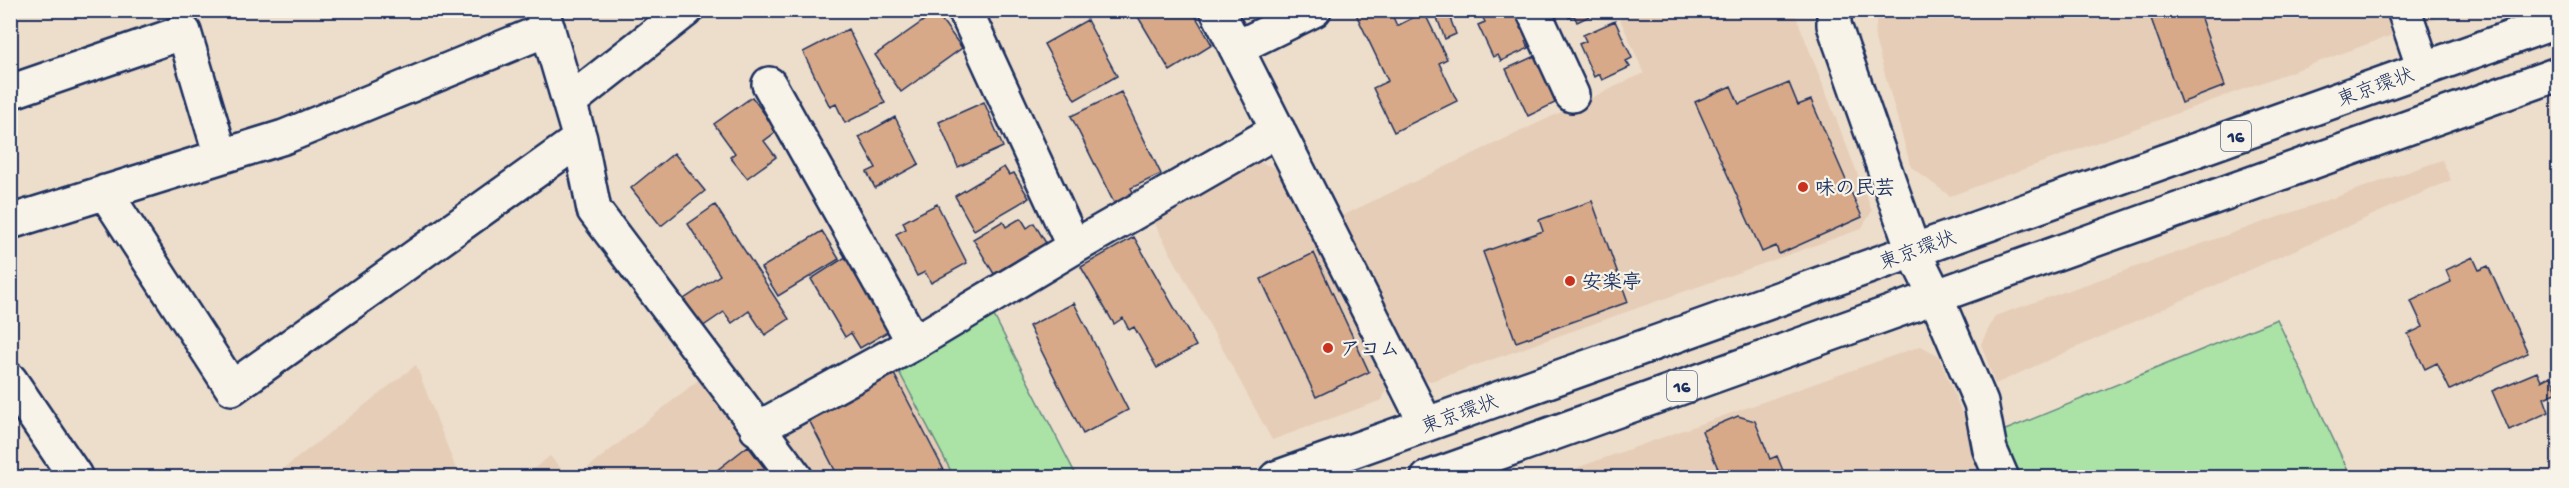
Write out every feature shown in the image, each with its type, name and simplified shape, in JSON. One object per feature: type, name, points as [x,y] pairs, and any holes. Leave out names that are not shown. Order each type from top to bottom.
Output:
[{"type":"main road","points":[[569,102],[686,10]]},
{"type":"main road","points":[[965,10],[1074,247]]},
{"type":"main road","points":[[1216,10],[1426,424]]},
{"type":"main road","points":[[1236,48],[1314,10]]},
{"type":"main road","points":[[1533,10],[1572,95]]},
{"type":"main road","points":[[1834,10],[1834,25],[1913,250],[1935,295],[1981,403],[1990,450],[2002,477]]},
{"type":"main road","points":[[2404,10],[2424,69]]},
{"type":"main road","points":[[10,222],[284,137],[545,20],[580,139],[594,210],[757,429],[796,477]]},
{"type":"main road","name":"東京環状","points":[[1276,477],[2559,21]]},
{"type":"main road","points":[[10,92],[184,32],[221,156]]},
{"type":"main road","name":"16","points":[[1428,477],[2559,74]]},
{"type":"main road","points":[[769,84],[914,344]]},
{"type":"main road","points":[[757,429],[914,344],[1074,247],[1278,130]]},
{"type":"main road","points":[[105,192],[232,388],[580,139]]},
{"type":"main road","points":[[10,380],[75,476],[73,477]]},
{"type":"shaded area","points":[[1616,10],[1794,11],[1872,211],[1861,229],[1431,381],[1413,377],[1331,221],[1644,73]]},
{"type":"shaded area","points":[[1877,10],[2458,11],[1950,196],[1911,167],[1875,39]]},
{"type":"shaded area","points":[[2442,160],[2451,180],[1995,384],[1981,344],[1995,316]]},
{"type":"shaded area","points":[[1256,161],[1276,168],[1387,387],[1382,400],[1272,440],[1152,219]]},
{"type":"shaded area","points":[[1921,346],[1938,355],[1989,477],[1548,478]]},
{"type":"shaded area","points":[[895,364],[954,477],[813,477],[777,431]]},
{"type":"shaded area","points":[[416,365],[459,477],[273,477]]},
{"type":"shaded area","points":[[701,378],[780,478],[575,478]]},
{"type":"shaded area","points":[[550,456],[568,477],[523,477]]},
{"type":"green space","points":[[991,310],[1077,477],[954,477],[895,364]]},
{"type":"green space","points":[[2277,319],[2351,477],[2012,477],[2003,431]]},
{"type":"building","points":[[1134,10],[1192,10],[1212,45],[1170,71]]},
{"type":"building","points":[[1354,10],[1390,10],[1397,26],[1424,12],[1447,59],[1439,63],[1457,101],[1394,132],[1373,88],[1388,81]]},
{"type":"building","points":[[1434,10],[1447,10],[1456,34],[1445,39]]},
{"type":"building","points":[[1494,10],[1519,10],[1532,38],[1525,41],[1529,48],[1501,61],[1498,55],[1493,57],[1478,25],[1485,22],[1482,16]]},
{"type":"building","points":[[1566,10],[1602,10],[1577,22],[1574,15],[1569,18]]},
{"type":"building","points":[[2148,10],[2198,10],[2225,86],[2181,103]]},
{"type":"building","points":[[936,12],[962,48],[901,92],[875,55]]},
{"type":"building","points":[[1087,20],[1117,76],[1075,100],[1044,44]]},
{"type":"building","points":[[1615,21],[1632,58],[1626,61],[1630,67],[1602,80],[1599,74],[1594,77],[1579,44],[1586,41],[1583,35]]},
{"type":"building","points":[[848,29],[885,103],[845,123],[836,104],[830,107],[803,52]]},
{"type":"building","points":[[1537,55],[1556,94],[1552,96],[1555,103],[1528,116],[1506,69]]},
{"type":"building","points":[[1789,83],[1798,105],[1811,100],[1862,217],[1779,254],[1776,246],[1762,252],[1695,102],[1731,86],[1739,104]]},
{"type":"building","points":[[1121,92],[1161,174],[1131,188],[1135,196],[1115,205],[1071,116]]},
{"type":"building","points":[[752,97],[777,131],[764,141],[776,157],[747,178],[730,157],[735,153],[714,124]]},
{"type":"building","points":[[984,102],[1003,147],[958,167],[939,122]]},
{"type":"building","points":[[895,117],[919,164],[875,188],[867,172],[876,168],[859,137]]},
{"type":"building","points":[[674,153],[705,191],[661,226],[631,188]]},
{"type":"building","points":[[1004,167],[1009,175],[1014,173],[1029,198],[974,230],[955,196]]},
{"type":"building","points":[[1592,201],[1628,302],[1516,342],[1483,252],[1543,231],[1539,220]]},
{"type":"building","points":[[937,204],[967,263],[931,283],[925,272],[917,276],[896,234],[906,229],[903,222]]},
{"type":"building","points":[[715,205],[789,319],[765,335],[749,311],[732,323],[724,312],[702,327],[684,299],[720,275],[688,224]]},
{"type":"building","points":[[1021,218],[1027,228],[1034,223],[1046,243],[994,274],[973,239],[1003,221],[1006,227]]},
{"type":"building","points":[[822,231],[839,259],[778,296],[761,268]]},
{"type":"building","points":[[1134,237],[1196,346],[1157,368],[1134,327],[1129,330],[1123,318],[1114,324],[1081,267]]},
{"type":"building","points":[[1314,253],[1369,372],[1316,397],[1261,279]]},
{"type":"building","points":[[847,256],[891,330],[860,348],[851,333],[845,337],[811,279]]},
{"type":"building","points":[[2473,257],[2479,270],[2488,266],[2528,353],[2450,390],[2437,363],[2425,369],[2408,334],[2423,327],[2411,301],[2451,282],[2446,270]]},
{"type":"building","points":[[1074,303],[1128,410],[1083,434],[1029,326]]},
{"type":"building","points":[[2537,372],[2541,381],[2550,376],[2558,392],[2544,398],[2549,412],[2509,430],[2492,391]]},
{"type":"building","points":[[894,374],[948,478],[839,478],[808,418]]},
{"type":"building","points":[[1738,416],[1755,421],[1770,459],[1777,456],[1786,478],[1722,478],[1702,431]]},
{"type":"building","points":[[748,446],[772,478],[707,478]]},
{"type":"building","points":[[1580,472],[1582,478],[1564,478]]},
{"type":"building","points":[[1608,473],[1610,478],[1594,478]]},
{"type":"place","name":"味の民芸","points":[[1803,187]]},
{"type":"place","name":"安楽亭","points":[[1570,281]]},
{"type":"place","name":"アコム","points":[[1328,348]]}]
